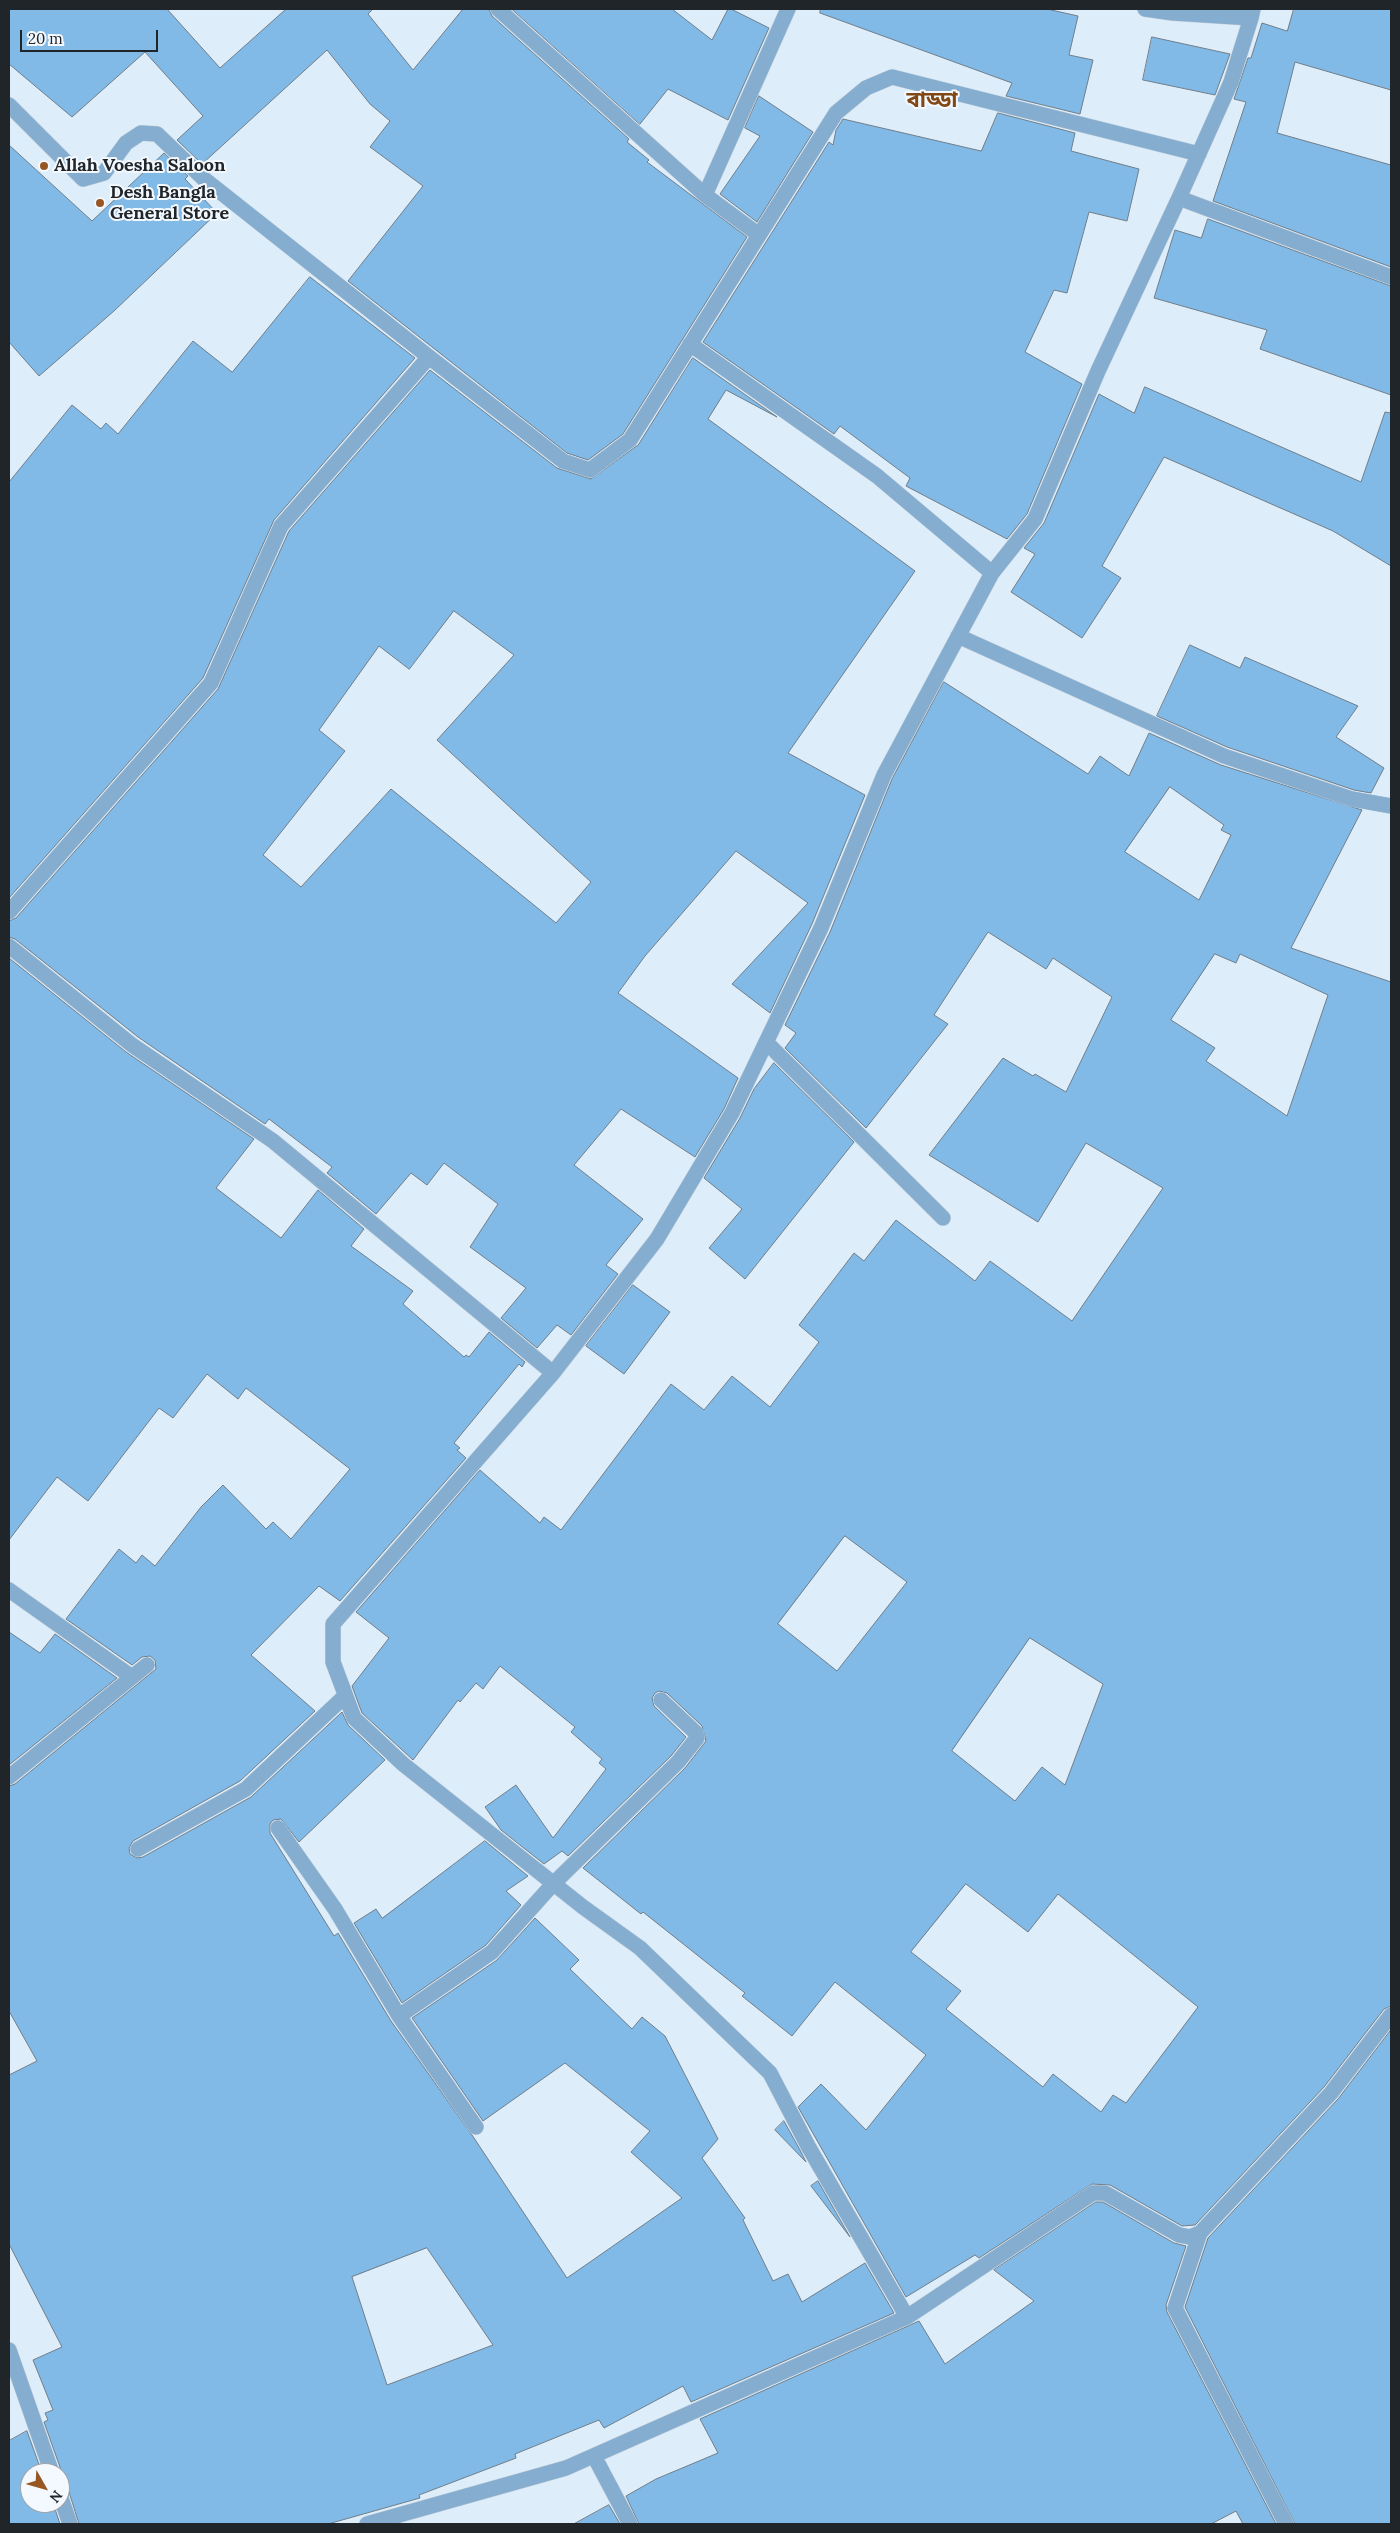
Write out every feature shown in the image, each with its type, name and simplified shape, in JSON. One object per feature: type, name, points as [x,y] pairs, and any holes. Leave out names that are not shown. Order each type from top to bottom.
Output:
[{"type":"street","points":[[498,9],[705,196],[759,234]]},
{"type":"street","points":[[705,196],[788,9]]},
{"type":"street","points":[[906,2317],[808,2146],[770,2074],[640,1948],[553,1884],[403,1764],[354,1718],[333,1662],[333,1624],[553,1373],[658,1239],[732,1114],[821,928],[884,775],[992,573],[1036,519],[1098,372],[1231,82],[1252,13],[1173,13],[1146,9]]},
{"type":"street","points":[[9,106],[83,179],[104,173],[126,143],[141,133],[157,134],[204,179],[429,357],[564,461],[590,470],[630,440],[836,113],[866,88],[892,76],[1198,154]]},
{"type":"street","points":[[1179,198],[1391,277]]},
{"type":"street","points":[[690,344],[877,476],[992,573]]},
{"type":"street","points":[[9,912],[211,683],[281,526],[429,357]]},
{"type":"street","points":[[958,636],[1224,756],[1352,799],[1391,806]]},
{"type":"street","points":[[9,946],[132,1045],[273,1141],[553,1373]]},
{"type":"street","points":[[766,1042],[943,1218]]},
{"type":"street","points":[[9,1590],[132,1676]]},
{"type":"street","points":[[9,1777],[147,1665]]},
{"type":"street","points":[[138,1849],[246,1789],[345,1696]]},
{"type":"street","points":[[399,2016],[492,1952],[553,1884],[678,1762],[697,1738],[691,1727],[661,1700]]},
{"type":"street","points":[[278,1828],[335,1909],[399,2016],[476,2127]]},
{"type":"street","points":[[1286,2524],[1175,2308],[1200,2233],[1331,2093],[1391,2016]]},
{"type":"street","points":[[367,2524],[566,2468],[906,2317],[1093,2192],[1105,2193],[1179,2235],[1190,2237],[1200,2233]]},
{"type":"street","points":[[9,2350],[49,2463]]},
{"type":"street","points":[[594,2456],[630,2524]]},
{"type":"building","points":[[9,9],[167,9],[220,68],[286,9],[373,9],[368,14],[413,70],[463,9],[489,9],[492,16],[629,139],[627,142],[649,160],[647,162],[747,237],[623,434],[588,460],[567,453],[348,281],[423,186],[370,147],[390,121],[370,104],[327,50],[202,164],[177,140],[203,116],[145,52],[72,117],[9,64]]},
{"type":"building","points":[[512,9],[672,9],[712,40],[728,9],[769,28],[728,120],[668,89],[640,124]]},
{"type":"building","points":[[821,9],[1047,9],[1078,16],[1069,55],[1093,60],[1080,114],[1006,96],[1012,83],[820,13]]},
{"type":"building","points":[[1294,9],[1391,9],[1391,90],[1295,62],[1277,133],[1391,165],[1391,267],[1213,201],[1246,102],[1234,99],[1248,58],[1251,58],[1262,23],[1287,31]]},
{"type":"building","points":[[1152,37],[1230,54],[1215,95],[1143,80]]},
{"type":"building","points":[[759,96],[813,132],[757,222],[720,194],[760,136],[745,128]]},
{"type":"building","points":[[998,113],[1075,133],[1071,151],[1139,169],[1127,221],[1089,212],[1067,293],[1054,290],[1025,352],[1082,384],[1027,514],[1007,539],[906,486],[910,478],[840,426],[834,434],[703,342],[829,142],[833,145],[836,130],[843,119],[981,151]]},
{"type":"building","points":[[9,145],[92,221],[164,153],[188,176],[185,179],[217,213],[114,311],[39,376],[9,342]]},
{"type":"building","points":[[1208,219],[1391,286],[1391,395],[1260,349],[1267,330],[1154,298],[1175,230],[1201,238]]},
{"type":"building","points":[[310,277],[415,358],[274,520],[203,678],[9,898],[9,482],[72,405],[101,429],[106,423],[118,434],[193,341],[232,372]]},
{"type":"building","points":[[693,358],[777,417],[726,390],[708,419],[915,571],[788,753],[865,795],[812,924],[770,1013],[732,984],[808,903],[736,851],[645,956],[618,993],[738,1078],[724,1109],[695,1157],[621,1109],[574,1165],[643,1219],[606,1265],[618,1274],[571,1335],[557,1325],[537,1348],[501,1318],[526,1288],[470,1247],[498,1204],[444,1163],[427,1185],[411,1173],[376,1214],[327,1173],[332,1167],[269,1119],[265,1124],[138,1037],[15,939],[9,937],[9,921],[16,918],[218,689],[289,531],[430,370],[557,468],[591,479],[638,445]],"holes":[[[454,611],[514,655],[437,740],[591,882],[556,923],[391,789],[301,887],[263,855],[345,751],[319,730],[379,646],[409,669]]]},
{"type":"building","points":[[1145,387],[1361,482],[1385,412],[1391,413],[1391,566],[1333,531],[1164,457],[1102,566],[1121,578],[1082,638],[1011,592],[1035,554],[1024,548],[1044,523],[1099,394],[1134,413]]},
{"type":"building","points":[[1190,645],[1240,668],[1245,657],[1358,706],[1336,737],[1384,768],[1371,793],[1354,790],[1227,747],[1157,716]]},
{"type":"building","points":[[944,682],[1088,774],[1100,756],[1129,776],[1149,733],[1221,765],[1362,810],[1291,948],[1391,982],[1391,2006],[1384,2009],[1324,2087],[1195,2225],[1182,2226],[1110,2185],[1092,2184],[979,2258],[975,2255],[906,2297],[798,2107],[821,2084],[866,2130],[926,2055],[835,1982],[792,2036],[742,1996],[745,1993],[643,1912],[641,1914],[583,1868],[685,1768],[706,1741],[702,1726],[667,1693],[659,1691],[655,1693],[652,1698],[654,1706],[686,1737],[671,1756],[568,1856],[562,1851],[544,1864],[501,1830],[485,1807],[516,1785],[553,1838],[606,1769],[599,1763],[602,1759],[571,1732],[575,1727],[500,1666],[483,1689],[476,1683],[460,1702],[458,1700],[413,1760],[362,1713],[352,1686],[389,1638],[356,1612],[480,1470],[540,1523],[544,1517],[561,1530],[671,1384],[704,1410],[732,1376],[770,1407],[819,1342],[799,1325],[854,1253],[864,1261],[896,1220],[975,1281],[990,1261],[1072,1321],[1163,1188],[1086,1143],[1038,1222],[929,1155],[1003,1058],[1033,1076],[1035,1074],[1066,1092],[1112,997],[1053,958],[1046,969],[988,932],[934,1015],[948,1024],[866,1128],[785,1048],[796,1033],[785,1025],[830,932],[892,779]],"holes":[[[1170,787],[1224,825],[1221,830],[1231,835],[1199,900],[1125,852]],[[1215,954],[1236,963],[1240,954],[1328,995],[1287,1116],[1206,1061],[1215,1048],[1171,1020]],[[845,1536],[907,1582],[837,1671],[778,1624]],[[1030,1638],[1103,1684],[1065,1785],[1042,1767],[1015,1801],[952,1751]],[[966,1884],[1028,1932],[1058,1894],[1198,2007],[1126,2103],[1113,2095],[1101,2112],[1053,2074],[1043,2087],[946,2009],[961,1991],[911,1952]]]},
{"type":"building","points":[[9,958],[126,1052],[254,1139],[216,1188],[281,1238],[318,1190],[364,1229],[351,1246],[413,1291],[403,1304],[464,1357],[466,1355],[469,1357],[489,1332],[525,1362],[522,1367],[519,1364],[454,1443],[460,1448],[457,1450],[466,1458],[340,1601],[319,1586],[251,1655],[315,1711],[240,1781],[133,1841],[129,1848],[130,1854],[137,1858],[143,1857],[251,1797],[342,1712],[348,1725],[385,1760],[299,1842],[281,1819],[273,1820],[270,1824],[270,1833],[334,1936],[338,1933],[391,2021],[472,2135],[567,2278],[682,2198],[631,2152],[650,2131],[565,2063],[483,2121],[412,2018],[497,1960],[535,1918],[579,1960],[570,1969],[632,2029],[642,2017],[665,2036],[718,2139],[702,2158],[745,2218],[743,2220],[773,2281],[788,2274],[802,2302],[865,2263],[894,2313],[691,2402],[683,2386],[604,2428],[599,2420],[515,2454],[516,2458],[419,2495],[420,2498],[328,2524],[79,2524],[70,2495],[70,2463],[59,2463],[44,2422],[48,2420],[45,2413],[53,2410],[33,2360],[62,2347],[9,2244],[9,2075],[37,2061],[9,2011],[9,1786],[15,1784],[156,1669],[155,1660],[150,1656],[142,1657],[132,1665],[66,1619],[119,1549],[136,1563],[142,1555],[155,1566],[201,1507],[223,1485],[266,1529],[273,1522],[291,1539],[350,1469],[246,1388],[238,1399],[207,1374],[173,1418],[159,1408],[88,1501],[57,1477],[9,1540]],"holes":[[[427,2248],[493,2345],[387,2385],[352,2277]]]},
{"type":"building","points":[[774,1063],[854,1142],[745,1279],[709,1248],[742,1209],[704,1178],[740,1118],[754,1089]]},
{"type":"building","points":[[633,1285],[670,1312],[624,1374],[586,1346]]},
{"type":"building","points":[[9,1632],[40,1653],[55,1634],[117,1678],[9,1765]]},
{"type":"building","points":[[485,1841],[528,1876],[506,1891],[521,1905],[486,1945],[402,2003],[354,1923],[376,1909],[382,1918]]},
{"type":"building","points":[[1391,2030],[1391,2524],[1295,2524],[1185,2307],[1208,2238],[1338,2099]]},
{"type":"building","points":[[784,2121],[800,2150],[806,2162],[775,2130]]},
{"type":"building","points":[[818,2181],[850,2237],[811,2186]]},
{"type":"building","points":[[1096,2202],[1103,2202],[1174,2243],[1186,2246],[1166,2305],[1167,2312],[1276,2524],[1243,2524],[1236,2511],[1211,2524],[639,2524],[626,2496],[656,2479],[718,2453],[700,2419],[919,2321],[945,2364],[1034,2301],[994,2270]]},
{"type":"building","points":[[27,2431],[38,2463],[20,2463],[20,2513],[56,2513],[60,2524],[9,2524],[9,2441]]},
{"type":"building","points":[[609,2505],[620,2524],[574,2524]]},
{"type":"place","name":"Allah Voesha Saloon","points":[[44,166]]},
{"type":"place","name":"Desh Bangla General Store","points":[[100,203]]},
{"type":"district","name":"বাড্ডা","points":[[932,101]]}]
